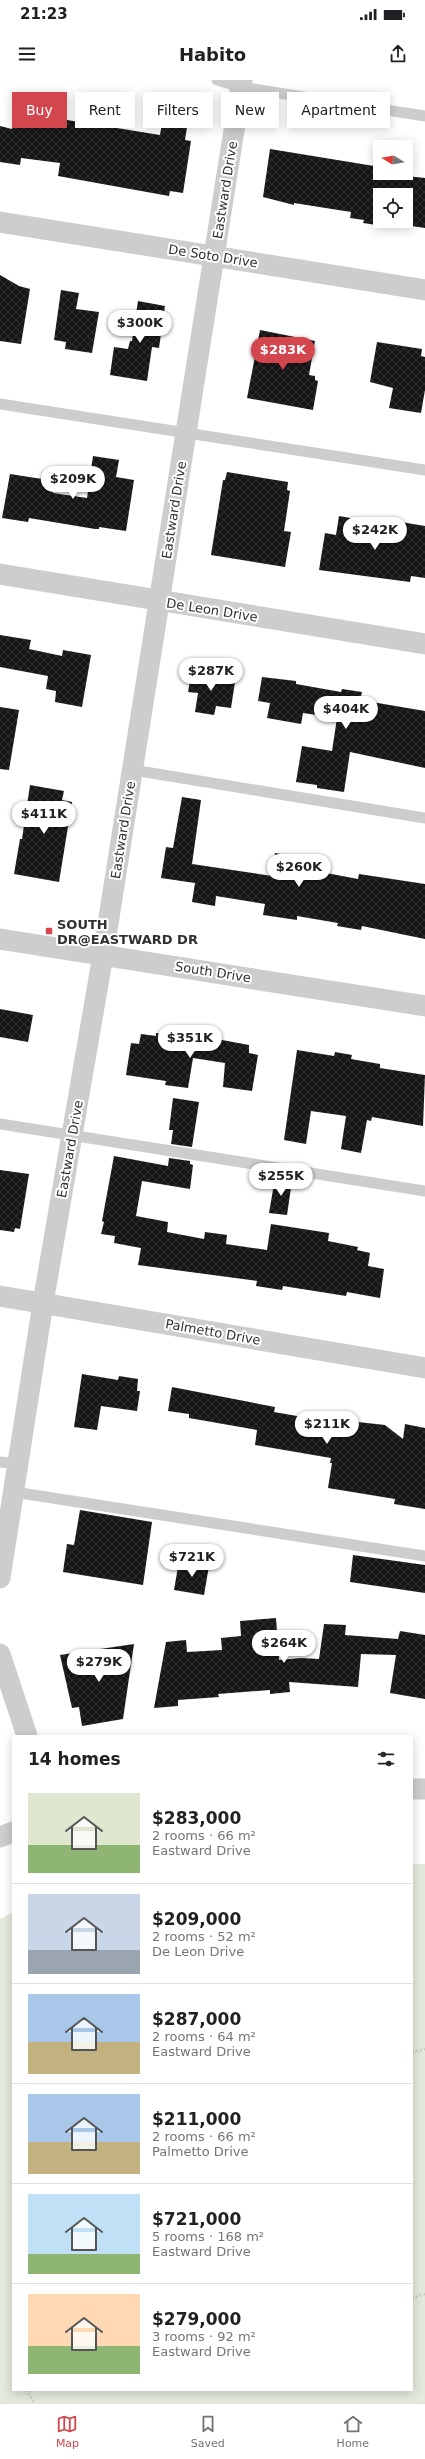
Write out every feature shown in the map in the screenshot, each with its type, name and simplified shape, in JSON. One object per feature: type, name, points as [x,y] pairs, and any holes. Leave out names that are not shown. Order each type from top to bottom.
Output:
[{"type":"street","name":"Eastward Drive","points":[[0,1578],[14,1492],[9,1463],[43,1303],[103,955],[215,257],[241,83]]},
{"type":"street","name":"De Soto Drive","points":[[0,222],[425,290]]},
{"type":"street","name":"De Leon Drive","points":[[0,574],[425,644]]},
{"type":"street","name":"South Drive","points":[[0,939],[425,1006]]},
{"type":"street","name":"Palmetto Drive","points":[[0,1296],[425,1368]]},
{"type":"street","points":[[0,1654],[27,1735]]},
{"type":"street","points":[[413,1789],[425,1789]]},
{"type":"street","points":[[0,1837],[12,1832]]},
{"type":"lane","points":[[217,80],[425,116]]},
{"type":"lane","points":[[0,404],[425,470]]},
{"type":"lane","points":[[133,770],[425,818]]},
{"type":"lane","points":[[0,1124],[425,1191]]},
{"type":"lane","points":[[14,1492],[425,1556]]},
{"type":"path","points":[[413,2052],[425,2049]]},
{"type":"path","points":[[413,2298],[425,2294]]},
{"type":"path","points":[[27,2391],[35,2403]]},
{"type":"shaded area","points":[[413,1864],[425,1864],[425,2403],[0,2403],[0,1919],[12,1913],[12,2391],[413,2391]]},
{"type":"building","points":[[67,120],[75,121],[75,128],[117,128],[160,135],[161,128],[187,128],[185,140],[191,141],[183,193],[170,191],[169,196],[58,176],[60,163],[21,158],[20,165],[0,162],[0,126],[12,129],[67,128]]},
{"type":"building","points":[[270,149],[373,166],[373,180],[413,180],[413,177],[425,178],[425,228],[413,226],[413,188],[373,188],[373,224],[363,223],[364,220],[350,218],[351,212],[294,203],[294,205],[263,197]]},
{"type":"building","points":[[0,275],[19,286],[30,289],[21,344],[0,341]]},
{"type":"building","points":[[61,290],[79,293],[76,309],[99,312],[92,353],[65,349],[66,342],[54,340]]},
{"type":"building","points":[[138,301],[165,306],[159,348],[152,347],[147,381],[110,375],[114,347],[128,349],[130,341],[132,341]]},
{"type":"building","points":[[260,330],[315,341],[309,375],[315,376],[315,380],[318,381],[313,410],[247,398]]},
{"type":"building","points":[[377,342],[422,349],[421,356],[425,357],[425,390],[421,413],[389,408],[393,388],[370,382]]},
{"type":"building","points":[[93,456],[119,460],[116,477],[134,480],[126,531],[99,527],[99,529],[95,529],[29,518],[28,522],[2,518],[10,474],[55,481],[53,493],[87,498]]},
{"type":"building","points":[[227,472],[288,482],[287,490],[290,491],[284,531],[291,532],[285,567],[211,555],[223,480],[225,480]]},
{"type":"building","points":[[339,516],[356,519],[355,523],[394,530],[395,521],[425,526],[425,578],[411,576],[410,582],[319,570],[325,533],[336,535]]},
{"type":"building","points":[[0,635],[31,640],[29,649],[62,656],[63,650],[91,655],[82,707],[55,702],[56,691],[46,689],[48,676],[0,667]]},
{"type":"building","points":[[192,670],[217,673],[216,679],[235,682],[231,708],[216,706],[214,715],[195,712],[198,693],[188,692]]},
{"type":"building","points":[[262,677],[296,681],[296,684],[341,692],[342,689],[362,692],[360,700],[425,711],[425,768],[350,752],[344,792],[317,788],[317,785],[296,782],[302,746],[332,751],[337,718],[303,713],[301,724],[267,718],[270,703],[258,701]]},
{"type":"building","points":[[0,707],[19,710],[9,770],[0,769]]},
{"type":"building","points":[[30,785],[64,791],[62,800],[72,802],[59,882],[14,874],[20,839],[22,839]]},
{"type":"building","points":[[182,797],[201,800],[192,864],[272,876],[275,853],[312,859],[311,867],[322,869],[321,872],[358,879],[359,874],[425,884],[425,939],[362,926],[361,930],[337,926],[338,923],[297,916],[297,920],[263,915],[265,904],[216,896],[215,906],[192,902],[195,883],[161,878],[166,847],[173,848]]},
{"type":"building","points":[[0,1009],[33,1015],[28,1042],[0,1037]]},
{"type":"building","points":[[179,1032],[249,1045],[249,1053],[258,1055],[252,1091],[223,1087],[225,1063],[193,1058],[188,1088],[165,1085],[166,1081],[126,1075],[131,1043],[139,1044],[141,1034],[156,1036],[156,1033],[178,1036]]},
{"type":"building","points":[[297,1050],[334,1056],[335,1052],[352,1055],[351,1059],[380,1064],[380,1068],[425,1075],[423,1126],[372,1117],[371,1121],[367,1120],[361,1153],[341,1149],[346,1116],[311,1111],[306,1144],[284,1140]]},
{"type":"building","points":[[173,1098],[199,1102],[192,1147],[171,1144],[173,1130],[169,1130]]},
{"type":"building","points":[[114,1156],[168,1166],[169,1158],[190,1161],[190,1164],[193,1165],[190,1189],[142,1181],[136,1216],[168,1222],[167,1232],[204,1239],[205,1232],[227,1235],[226,1244],[267,1250],[271,1224],[329,1233],[328,1241],[358,1247],[357,1250],[370,1253],[368,1266],[384,1269],[380,1298],[347,1292],[346,1296],[283,1286],[282,1290],[256,1286],[257,1281],[138,1265],[141,1248],[114,1243],[115,1236],[101,1234]]},
{"type":"building","points":[[0,1170],[29,1174],[20,1229],[15,1228],[14,1232],[0,1230]]},
{"type":"building","points":[[275,1178],[292,1181],[287,1215],[269,1213]]},
{"type":"building","points":[[82,1374],[118,1380],[119,1376],[138,1379],[137,1391],[140,1391],[137,1411],[101,1406],[97,1430],[74,1427]]},
{"type":"building","points":[[172,1387],[275,1407],[274,1412],[349,1425],[349,1421],[385,1425],[403,1439],[405,1424],[425,1428],[425,1509],[394,1504],[395,1499],[328,1488],[332,1463],[330,1463],[331,1458],[255,1445],[257,1430],[189,1418],[189,1414],[168,1411]]},
{"type":"building","points":[[80,1510],[152,1522],[143,1585],[63,1572],[67,1544],[74,1545]]},
{"type":"building","points":[[353,1555],[425,1565],[425,1593],[350,1582]]},
{"type":"building","points":[[179,1561],[209,1566],[204,1595],[174,1590]]},
{"type":"building","points":[[276,1618],[279,1660],[301,1658],[319,1659],[324,1624],[346,1625],[345,1635],[398,1639],[400,1631],[425,1635],[425,1699],[390,1693],[396,1655],[361,1654],[358,1687],[289,1682],[290,1692],[270,1694],[270,1690],[218,1694],[219,1697],[178,1700],[178,1706],[154,1708],[166,1642],[186,1640],[187,1652],[222,1650],[221,1638],[241,1636],[240,1621]]},
{"type":"building","points":[[134,1644],[123,1719],[82,1726],[79,1707],[72,1708],[60,1655]]},
{"type":"place","name":"SOUTH DR@EASTWARD DR","points":[[49,931]]}]
